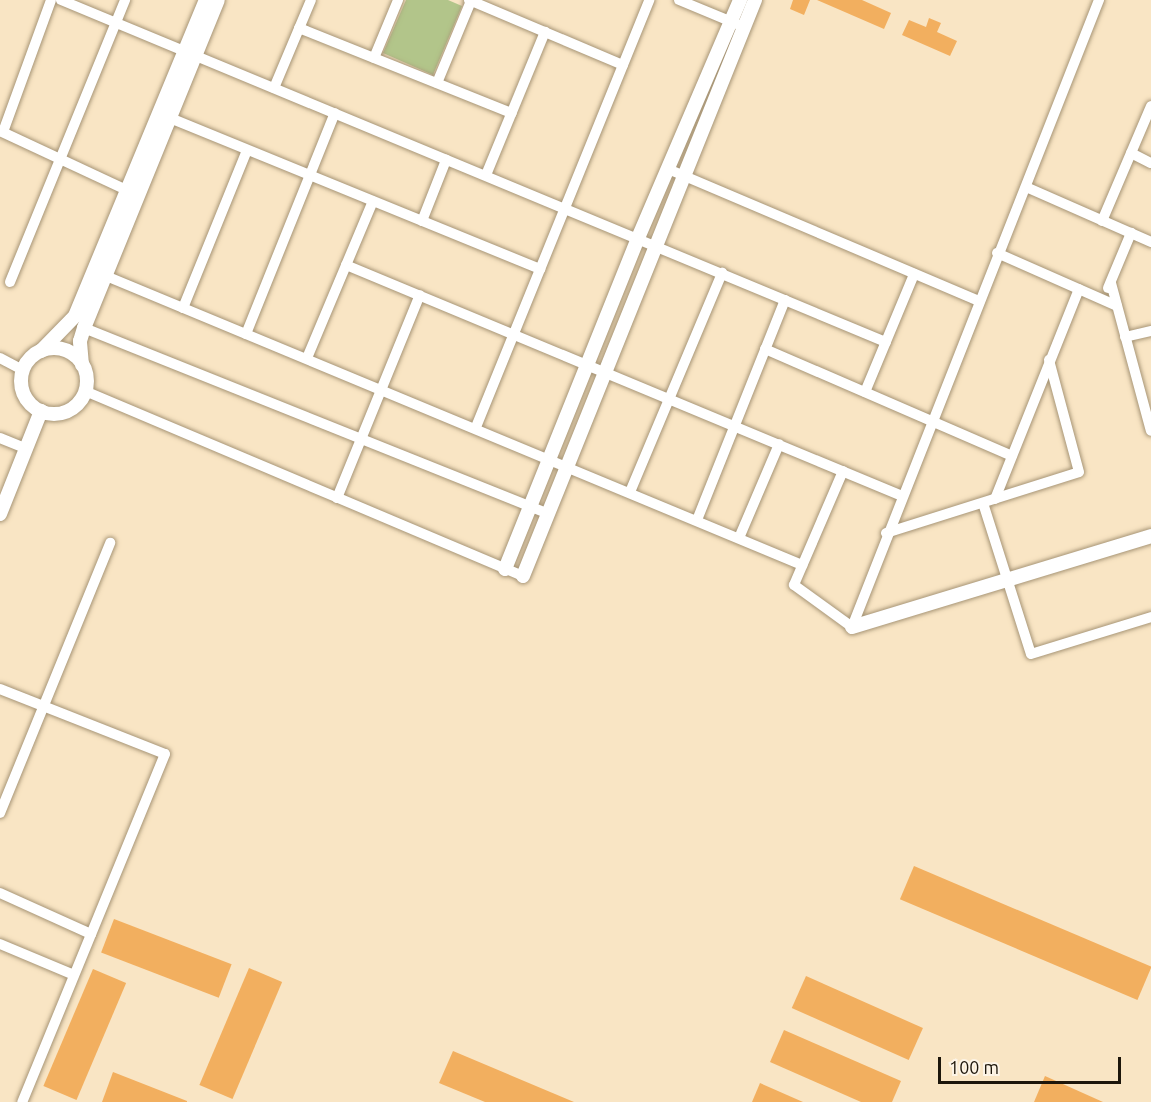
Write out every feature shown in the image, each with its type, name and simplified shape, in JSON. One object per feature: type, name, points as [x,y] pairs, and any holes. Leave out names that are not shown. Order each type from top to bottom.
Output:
[{"type":"street","points":[[51,0],[1,132],[133,193]]},
{"type":"street","points":[[61,0],[886,342]]},
{"type":"street","points":[[10,282],[125,0]]},
{"type":"street","points":[[206,0],[190,53],[170,118],[133,193],[75,316],[23,370],[22,390],[30,404],[41,411],[67,411],[85,391],[80,349],[84,328],[105,276],[133,193],[190,53],[218,0]]},
{"type":"street","points":[[274,88],[311,0]]},
{"type":"street","points":[[374,58],[398,0]]},
{"type":"street","points":[[476,427],[649,0]]},
{"type":"street","points":[[679,0],[738,24]]},
{"type":"street","points":[[85,391],[523,576],[685,178],[738,24],[740,0]]},
{"type":"street","points":[[505,568],[638,238],[738,24],[755,0]]},
{"type":"street","points":[[852,627],[886,533],[1099,0]]},
{"type":"street","points":[[437,83],[470,1],[623,65]]},
{"type":"street","points":[[299,28],[512,113]]},
{"type":"street","points":[[486,175],[545,32]]},
{"type":"street","points":[[1102,221],[1151,106]]},
{"type":"street","points":[[246,334],[335,113]]},
{"type":"street","points":[[170,118],[540,269]]},
{"type":"street","points":[[183,308],[248,150]]},
{"type":"street","points":[[1131,153],[1151,163]]},
{"type":"street","points":[[422,221],[446,160]]},
{"type":"street","points":[[668,170],[979,301]]},
{"type":"street","points":[[1026,187],[1151,242]]},
{"type":"street","points":[[307,358],[373,201]]},
{"type":"street","points":[[1103,300],[1131,233]]},
{"type":"street","points":[[997,253],[1117,306]]},
{"type":"street","points":[[346,265],[607,371],[902,496]]},
{"type":"street","points":[[630,492],[722,273]]},
{"type":"street","points":[[865,392],[914,274]]},
{"type":"street","points":[[105,276],[476,427],[802,565]]},
{"type":"street","points":[[1111,283],[1151,430]]},
{"type":"street","points":[[995,499],[1079,289]]},
{"type":"street","points":[[337,498],[420,295]]},
{"type":"street","points":[[698,520],[785,300]]},
{"type":"street","points":[[84,328],[549,514]]},
{"type":"street","points":[[1125,337],[1151,331]]},
{"type":"street","points":[[765,349],[1012,456]]},
{"type":"street","points":[[41,351],[64,350],[82,365]]},
{"type":"street","points":[[0,358],[23,370]]},
{"type":"street","points":[[886,533],[1080,472],[1049,360]]},
{"type":"street","points":[[0,514],[41,411]]},
{"type":"street","points":[[0,438],[25,448]]},
{"type":"street","points":[[739,538],[779,444]]},
{"type":"street","points":[[843,471],[794,585],[852,627]]},
{"type":"street","points":[[983,503],[1031,654],[1151,618]]},
{"type":"street","points":[[852,627],[1151,536]]},
{"type":"street","points":[[0,813],[110,543]]},
{"type":"street","points":[[0,689],[165,754],[22,1102]]},
{"type":"street","points":[[0,893],[91,934]]},
{"type":"street","points":[[0,944],[74,975]]},
{"type":"green space","points":[[406,0],[448,0],[462,6],[433,75],[383,53]]},
{"type":"building","points":[[793,0],[810,0],[804,15],[790,9]]},
{"type":"building","points":[[817,0],[862,0],[891,13],[884,29]]},
{"type":"building","points":[[929,18],[941,23],[937,32],[957,41],[950,56],[902,35],[909,20],[926,27]]},
{"type":"building","points":[[914,866],[1151,967],[1137,1000],[900,899]]},
{"type":"building","points":[[114,919],[232,964],[219,998],[101,953]]},
{"type":"building","points":[[249,968],[282,982],[233,1099],[199,1085]]},
{"type":"building","points":[[93,969],[126,983],[77,1100],[43,1086]]},
{"type":"building","points":[[806,976],[923,1028],[909,1060],[792,1008]]},
{"type":"building","points":[[784,1030],[901,1081],[892,1102],[861,1102],[770,1062]]},
{"type":"building","points":[[453,1051],[574,1102],[485,1102],[439,1083]]},
{"type":"building","points":[[113,1072],[187,1101],[187,1102],[102,1102]]},
{"type":"building","points":[[1045,1076],[1103,1102],[1034,1102]]},
{"type":"building","points":[[760,1083],[803,1102],[752,1102]]}]
